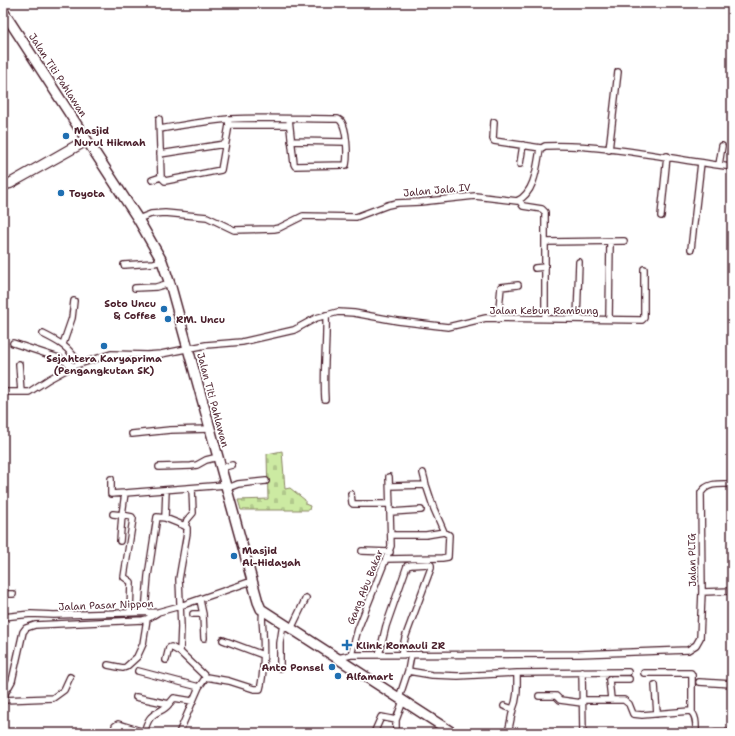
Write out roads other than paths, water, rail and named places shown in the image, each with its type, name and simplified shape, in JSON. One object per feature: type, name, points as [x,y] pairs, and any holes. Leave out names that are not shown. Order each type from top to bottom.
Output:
[{"type":"main road","name":"Jalan Titi Pahlawan","points":[[3,11],[138,219],[162,261],[170,284],[252,582],[258,602],[263,611]]},
{"type":"main road","points":[[263,611],[453,733]]},
{"type":"street","points":[[609,150],[618,72]]},
{"type":"street","points":[[159,119],[161,177],[165,181],[220,170],[229,122]]},
{"type":"street","points":[[160,129],[229,122],[289,122],[338,119],[344,127],[346,142],[345,166],[298,167],[294,165],[289,122]]},
{"type":"street","points":[[494,122],[494,141],[541,148],[545,146],[572,145],[667,156],[701,163],[732,167]]},
{"type":"street","points":[[5,185],[27,177],[87,140]]},
{"type":"street","points":[[291,141],[346,142]]},
{"type":"street","points":[[160,154],[225,144]]},
{"type":"street","points":[[520,164],[523,145]]},
{"type":"street","points":[[719,165],[722,146]]},
{"type":"street","points":[[541,148],[532,185],[519,200],[523,206],[542,209],[545,212],[545,319]]},
{"type":"street","points":[[661,216],[667,156]]},
{"type":"street","points":[[691,249],[701,163]]},
{"type":"street","points":[[152,180],[161,177]]},
{"type":"street","name":"Jalan Jala IV","points":[[138,219],[151,214],[172,214],[207,217],[234,230],[274,229],[279,228],[301,216],[327,215],[356,217],[397,203],[475,196],[514,201],[519,200]]},
{"type":"street","points":[[546,242],[624,241]]},
{"type":"street","points":[[609,319],[610,242]]},
{"type":"street","points":[[124,266],[162,261]]},
{"type":"street","points":[[576,319],[579,262]]},
{"type":"street","points":[[535,268],[545,268]]},
{"type":"street","name":"Jalan Kebun Rambung","points":[[21,392],[31,391],[48,379],[72,366],[111,354],[160,354],[206,345],[242,342],[288,332],[326,315],[343,311],[398,321],[448,327],[481,319],[643,319],[644,269]]},
{"type":"street","points":[[135,288],[156,287],[170,284]]},
{"type":"street","points":[[498,319],[501,287],[518,285]]},
{"type":"street","points":[[63,344],[72,318],[74,301]]},
{"type":"street","points":[[325,399],[324,385],[327,336],[326,315]]},
{"type":"street","points":[[43,334],[63,344],[79,364]]},
{"type":"street","points":[[13,343],[59,358],[72,366]]},
{"type":"street","points":[[3,392],[21,392],[18,364]]},
{"type":"street","points":[[132,434],[170,430],[210,429]]},
{"type":"street","points":[[159,467],[195,466],[206,460],[218,457]]},
{"type":"street","points":[[221,468],[232,465]]},
{"type":"street","points":[[386,559],[448,558],[449,535],[444,532],[430,498],[424,473]]},
{"type":"street","name":"Gang Abu Bakar","points":[[351,655],[358,629],[390,552],[392,535],[389,477]]},
{"type":"street","points":[[111,479],[111,494],[232,486],[266,481]]},
{"type":"street","name":"Jalan PLTG","points":[[411,655],[682,651],[692,648],[700,638],[702,592],[701,494],[705,488],[710,485],[732,484]]},
{"type":"street","points":[[390,486],[426,485]]},
{"type":"street","points":[[180,652],[181,627],[179,579],[187,533],[185,526],[187,520],[193,513],[192,488]]},
{"type":"street","points":[[165,518],[166,490]]},
{"type":"street","points":[[120,541],[125,493]]},
{"type":"street","points":[[351,494],[353,504],[390,504]]},
{"type":"street","points":[[391,512],[421,510]]},
{"type":"street","points":[[113,514],[132,517],[133,519],[124,577],[131,582],[130,613]]},
{"type":"street","points":[[145,612],[148,576],[157,517],[165,518],[185,526]]},
{"type":"street","points":[[392,535],[444,532]]},
{"type":"street","points":[[362,551],[390,552]]},
{"type":"street","points":[[379,655],[386,626],[407,566],[429,564],[431,565],[431,568],[405,638],[402,655]]},
{"type":"street","name":"Jalan Pasar Nippon","points":[[3,617],[31,614],[54,615],[158,612],[200,600],[216,593],[252,582]]},
{"type":"street","points":[[702,592],[732,591]]},
{"type":"street","points":[[3,594],[13,594]]},
{"type":"street","points":[[291,629],[306,598]]},
{"type":"street","points":[[200,600],[203,614],[204,638]]},
{"type":"street","points":[[166,660],[169,647],[180,652],[206,676],[260,690],[263,655],[263,632],[261,618],[263,611]]},
{"type":"street","points":[[70,677],[64,690],[53,698],[3,698],[11,684],[23,632],[26,628],[35,625],[146,619],[158,612]]},
{"type":"street","points":[[193,614],[203,614]]},
{"type":"street","points":[[108,665],[123,668],[137,656],[143,644],[146,619]]},
{"type":"street","points":[[280,668],[280,643],[283,624]]},
{"type":"street","points":[[223,640],[263,655]]},
{"type":"street","points":[[338,658],[351,655],[411,655],[396,720],[396,733]]},
{"type":"street","points":[[138,671],[199,687]]},
{"type":"street","points":[[408,671],[432,675],[458,676],[517,673],[628,672]]},
{"type":"street","points":[[582,672],[582,733]]},
{"type":"street","points":[[508,733],[516,700],[517,673]]},
{"type":"street","points":[[644,673],[692,675],[692,712],[695,716],[696,733]]},
{"type":"street","points":[[178,733],[192,701],[206,676]]},
{"type":"street","points":[[611,699],[609,680],[629,679]]},
{"type":"street","points":[[699,682],[732,684]]},
{"type":"street","points":[[655,685],[657,714]]},
{"type":"street","points":[[539,696],[556,696],[560,700],[582,701],[611,699],[627,701],[633,714],[692,712]]},
{"type":"street","points":[[136,697],[169,704]]},
{"type":"street","points":[[114,733],[115,726],[118,724],[144,732],[150,718],[153,715],[163,711],[174,698],[192,701]]},
{"type":"street","points":[[504,706],[513,709]]},
{"type":"street","points":[[374,733],[381,717],[396,720]]},
{"type":"street","points":[[716,733],[732,732]]},
{"type":"street","points":[[543,733],[555,733]]},
{"type":"place","name":"Masjid Nurul Hikmah","points":[[66,136]]},
{"type":"place","name":"Toyota","points":[[61,193]]},
{"type":"place","name":"Soto Uncu & Coffee","points":[[164,309]]},
{"type":"place","name":"RM. Uncu","points":[[168,319]]},
{"type":"place","name":"Sejahtera Karyaprima (Pengangkutan SK)","points":[[104,346]]},
{"type":"place","name":"Masjid Al-Hidayah","points":[[234,556]]},
{"type":"place","name":"Klink Romauli ZR","points":[[347,645]]},
{"type":"place","name":"Anto Ponsel","points":[[332,667]]},
{"type":"place","name":"Alfamart","points":[[338,676]]}]
